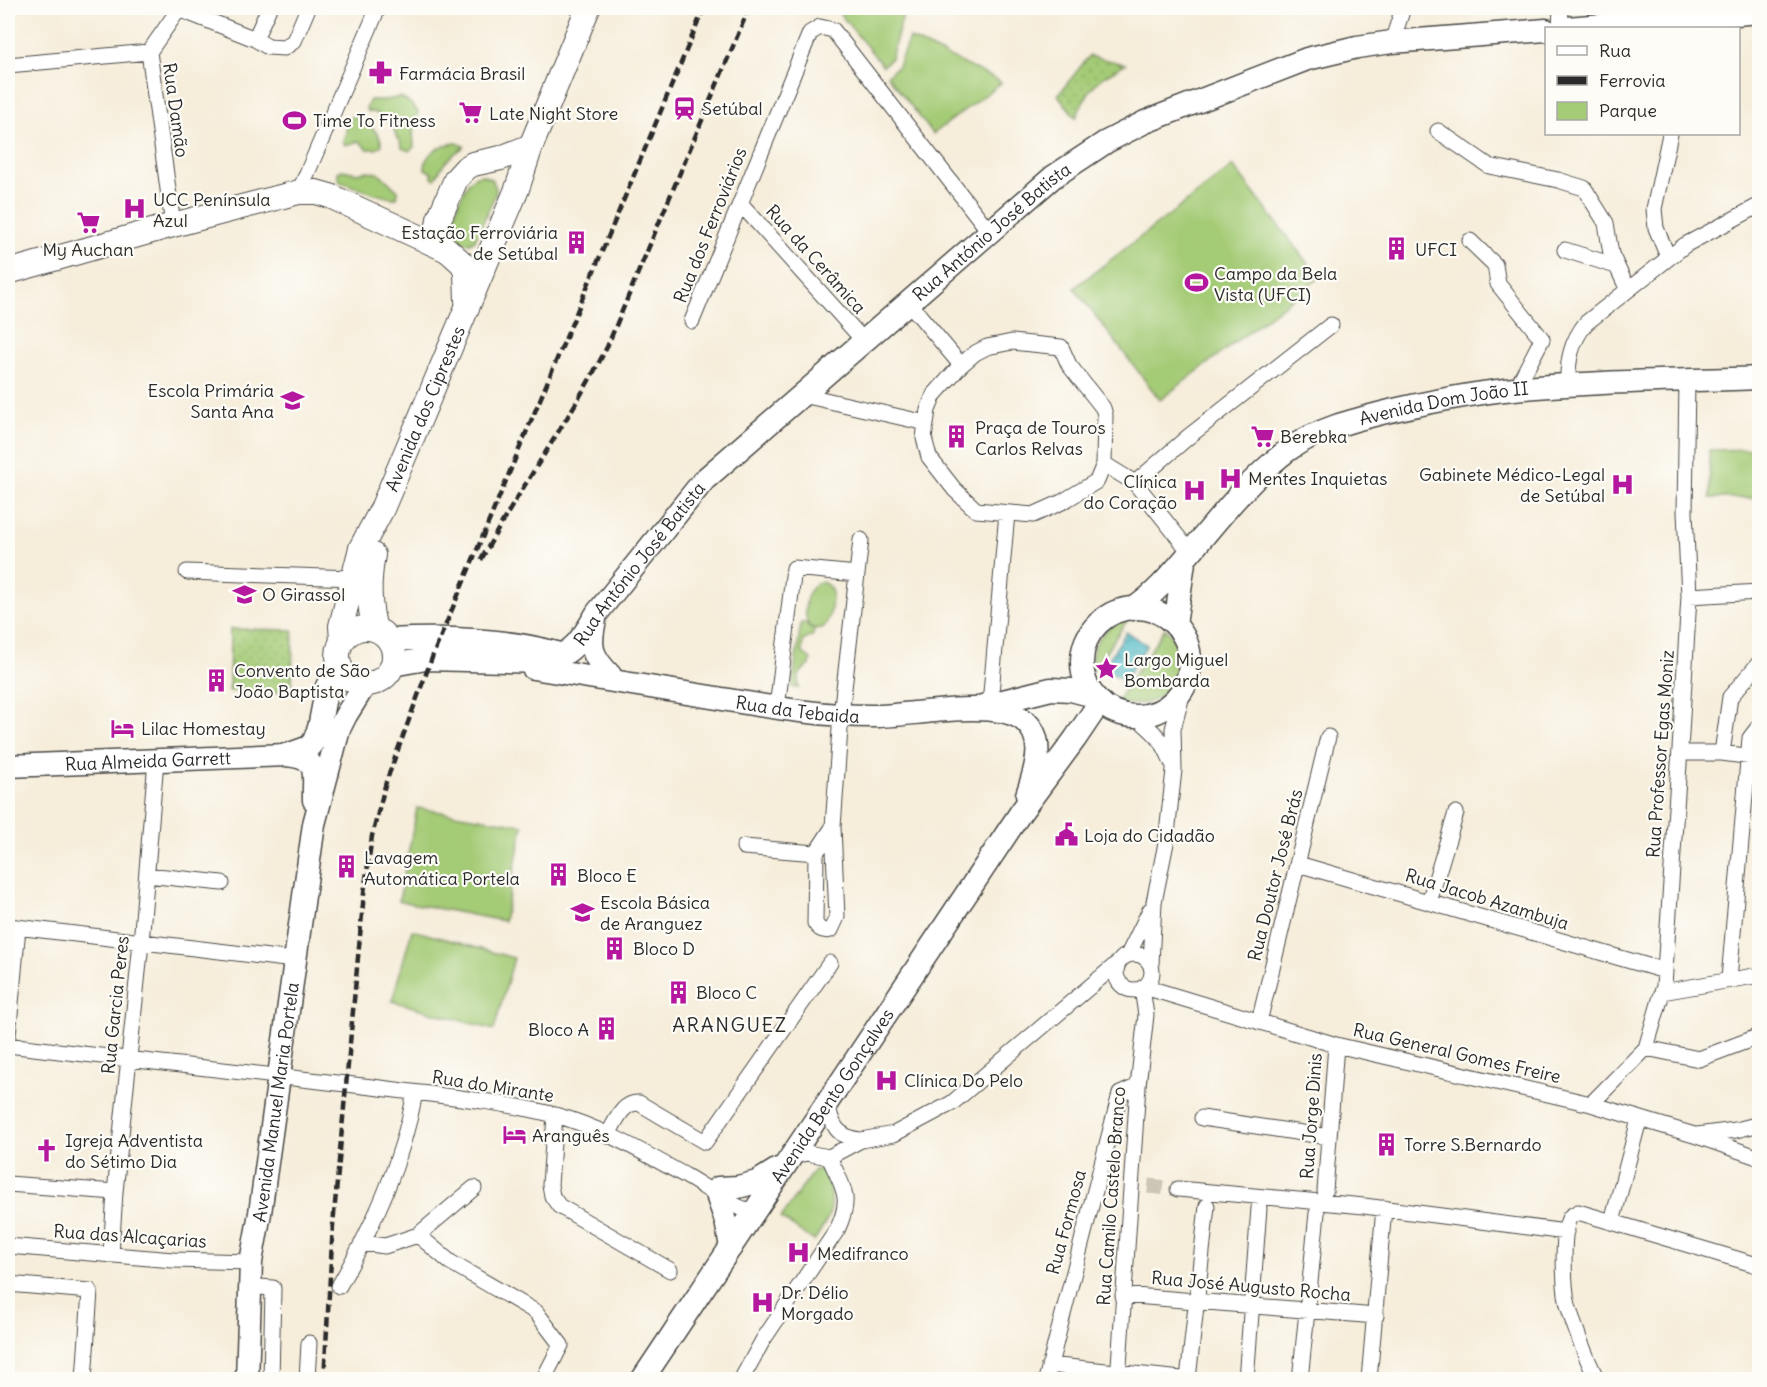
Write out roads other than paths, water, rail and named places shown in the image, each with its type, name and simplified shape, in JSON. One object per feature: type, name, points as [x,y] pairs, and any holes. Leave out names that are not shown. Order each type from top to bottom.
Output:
[{"type":"main road","name":"Avenida dos Ciprestes","points":[[342,670],[338,657],[342,641],[341,626],[361,548],[382,509],[496,241],[531,146],[588,8]]},
{"type":"main road","points":[[1574,27],[1664,14],[1694,23],[1760,12]]},
{"type":"main road","name":"Rua António José Batista","points":[[496,662],[542,662],[565,655],[578,645],[597,613],[704,480],[989,231],[1062,170],[1106,142],[1145,122],[1307,59],[1357,47],[1392,42],[1545,30]]},
{"type":"main road","name":"Avenida dos Ciprestes","points":[[466,307],[468,293],[466,273],[463,264],[442,245],[437,232],[439,219],[459,174],[466,168],[531,146]]},
{"type":"main road","points":[[480,163],[495,165],[505,173],[511,186],[512,202]]},
{"type":"main road","points":[[8,272],[299,192],[315,192],[330,196],[450,252],[467,257],[475,255],[496,241]]},
{"type":"main road","points":[[395,225],[428,218],[445,205]]},
{"type":"main road","name":"Avenida Dom João II","points":[[1187,556],[1248,484],[1267,466],[1291,448],[1339,425],[1455,397],[1516,389],[1760,378]]},
{"type":"main road","name":"Avenida dos Ciprestes","points":[[382,509],[369,585],[370,612],[382,635],[394,651],[392,665]]},
{"type":"main road","points":[[1133,609],[1154,595],[1187,556]]},
{"type":"main road","points":[[1175,626],[1187,556]]},
{"type":"main road","points":[[1133,609],[1152,611],[1168,619],[1175,626],[1185,640],[1189,654],[1189,672],[1185,684],[1173,701],[1165,708],[1146,715],[1129,715],[1108,708],[1097,699],[1086,683],[1082,660],[1088,637],[1098,624],[1118,612],[1133,609]]},
{"type":"main road","points":[[523,645],[556,640],[597,613]]},
{"type":"main road","points":[[597,613],[592,635],[593,653],[598,663],[618,679]]},
{"type":"main road","points":[[342,641],[353,631],[362,628],[382,635]]},
{"type":"main road","name":"Rua António José Batista","points":[[382,635],[523,645],[565,655],[618,679]]},
{"type":"main road","points":[[287,755],[309,747],[314,741],[319,728],[327,686],[342,670],[355,681],[366,683],[377,681],[385,676],[392,665],[426,659],[496,662],[618,679]]},
{"type":"main road","points":[[1051,689],[1082,660]]},
{"type":"main road","name":"Rua da Tebaida","points":[[618,679],[777,708],[841,715],[878,716],[981,707]]},
{"type":"main road","name":"Avenida Manuel Maria Portela","points":[[247,1380],[250,1262],[260,1213],[314,824],[339,729],[345,715],[366,683]]},
{"type":"main road","points":[[981,707],[1051,689],[1071,690],[1097,699]]},
{"type":"main road","points":[[1021,812],[1075,739],[1097,699]]},
{"type":"main road","points":[[981,707],[1012,715],[1023,720],[1031,729],[1038,751],[1034,773],[1021,812]]},
{"type":"main road","points":[[1075,739],[1129,715]]},
{"type":"main road","name":"Avenida Manuel Maria Portela","points":[[287,755],[304,757],[312,766],[314,824]]},
{"type":"main road","name":"Rua Almeida Garrett","points":[[8,766],[287,755]]},
{"type":"main road","name":"Avenida Bento Gonçalves","points":[[642,1380],[1021,812]]},
{"type":"main road","points":[[731,1247],[718,1193],[758,1182],[786,1162]]},
{"type":"main road","points":[[256,1380],[260,1213]]},
{"type":"street","points":[[255,39],[269,8]]},
{"type":"street","points":[[178,9],[255,39],[268,47],[284,48],[294,41],[308,8]]},
{"type":"street","points":[[299,192],[378,8]]},
{"type":"street","points":[[1392,42],[1403,8]]},
{"type":"street","points":[[1560,27],[1561,8]]},
{"type":"street","name":"Rua Damão","points":[[173,225],[148,52],[178,9]]},
{"type":"street","name":"Rua dos Ferroviários","points":[[692,321],[810,33],[819,27],[833,30],[989,231]]},
{"type":"street","points":[[8,65],[148,52]]},
{"type":"street","points":[[1438,131],[1489,166],[1558,180],[1584,188],[1606,223],[1611,254],[1628,290]]},
{"type":"street","points":[[1668,257],[1656,228],[1654,209],[1670,135]]},
{"type":"street","name":"Rua da Cerâmica","points":[[740,203],[863,340]]},
{"type":"street","points":[[1568,386],[1572,346],[1586,323],[1684,245],[1760,205]]},
{"type":"street","points":[[1470,241],[1496,265],[1498,284],[1542,339],[1516,389]]},
{"type":"street","points":[[1565,250],[1616,266]]},
{"type":"street","points":[[908,302],[961,365]]},
{"type":"street","points":[[1135,483],[1188,437],[1331,325]]},
{"type":"street","points":[[1012,342],[1061,347],[1069,365],[1103,408],[1105,415],[1104,464],[1097,481],[1062,502],[1033,515],[976,510],[954,489],[932,462],[924,438],[934,395],[961,365],[975,353],[999,343],[1012,342]]},
{"type":"street","name":"Rua Professor Egas Moniz","points":[[1591,1104],[1646,1048],[1664,983],[1689,596],[1685,512],[1687,381]]},
{"type":"street","points":[[799,396],[926,423]]},
{"type":"street","points":[[1104,464],[1135,483],[1187,556]]},
{"type":"street","points":[[981,707],[1007,513]]},
{"type":"street","points":[[833,826],[816,853],[815,923],[824,931],[831,930],[837,917],[833,826],[841,715],[861,540]]},
{"type":"street","points":[[777,708],[795,568],[857,574]]},
{"type":"street","points":[[187,572],[353,578]]},
{"type":"street","points":[[1689,596],[1760,592]]},
{"type":"street","points":[[1722,753],[1730,696],[1760,662]]},
{"type":"street","points":[[1154,902],[1116,973],[1120,983],[1129,990],[1144,988],[1152,978],[1154,902],[1166,843],[1174,770],[1173,729],[1185,684]]},
{"type":"street","points":[[1129,715],[1157,734],[1167,748],[1174,770]]},
{"type":"street","points":[[1729,979],[1754,757],[1750,738],[1760,725]]},
{"type":"street","name":"Rua Doutor José Brás","points":[[1259,1022],[1328,737]]},
{"type":"street","points":[[1680,753],[1722,753],[1754,757]]},
{"type":"street","name":"Rua Garcia Peres","points":[[111,1254],[156,760]]},
{"type":"street","points":[[1429,903],[1456,813]]},
{"type":"street","points":[[744,847],[816,853]]},
{"type":"street","name":"Rua Jacob Azambuja","points":[[1298,864],[1429,903],[1664,983]]},
{"type":"street","points":[[147,875],[222,883]]},
{"type":"street","points":[[8,1036],[13,926],[294,960]]},
{"type":"street","points":[[786,1162],[807,1153],[829,1156],[861,1140],[894,1134],[952,1103],[1124,959],[1139,955],[1151,965]]},
{"type":"street","points":[[608,1134],[625,1107],[631,1103],[639,1103],[705,1142],[830,963]]},
{"type":"street","points":[[1664,983],[1760,975]]},
{"type":"street","name":"Rua General Gomes Freire","points":[[1144,988],[1336,1045],[1591,1104],[1760,1158]]},
{"type":"street","name":"Rua Camilo Castelo Branco","points":[[1118,1376],[1138,1086],[1146,1015],[1144,988]]},
{"type":"street","points":[[1146,1015],[1159,1004],[1177,997]]},
{"type":"street","points":[[1646,1048],[1698,1059],[1760,1036]]},
{"type":"street","name":"Rua do Mirante","points":[[8,1045],[415,1093],[507,1105],[555,1115],[608,1134],[718,1193],[737,1207],[753,1212]]},
{"type":"street","name":"Rua Jorge Dinis","points":[[1325,1191],[1336,1045]]},
{"type":"street","name":"Rua Formosa","points":[[1047,1372],[1120,1094],[1138,1086]]},
{"type":"street","points":[[339,1286],[363,1243],[393,1179],[415,1093]]},
{"type":"street","points":[[827,1102],[835,1127],[844,1136],[861,1140]]},
{"type":"street","points":[[555,1115],[550,1185],[552,1196],[559,1206],[670,1270]]},
{"type":"street","points":[[1202,1118],[1329,1137]]},
{"type":"street","points":[[1612,1222],[1639,1120]]},
{"type":"street","points":[[1694,1136],[1760,1124]]},
{"type":"street","points":[[1736,1130],[1732,1140],[1736,1151]]},
{"type":"street","points":[[741,1380],[763,1340],[837,1230],[845,1214],[846,1196],[829,1156]]},
{"type":"street","points":[[8,1184],[115,1192]]},
{"type":"street","points":[[1132,1184],[1148,1186]]},
{"type":"street","points":[[363,1243],[386,1246],[418,1235],[474,1188]]},
{"type":"street","points":[[1179,1189],[1384,1208],[1566,1232]]},
{"type":"street","points":[[1047,1372],[1189,1379],[1207,1206]]},
{"type":"street","points":[[1246,1380],[1259,1208]]},
{"type":"street","points":[[1369,1380],[1384,1208]]},
{"type":"street","points":[[1597,1380],[1568,1304],[1564,1266],[1566,1232],[1570,1218],[1578,1212],[1760,1266]]},
{"type":"street","points":[[1300,1380],[1317,1213]]},
{"type":"street","points":[[418,1235],[450,1262],[536,1312],[561,1345],[543,1380]]},
{"type":"street","name":"Rua das Alcaçarias","points":[[8,1246],[173,1260],[250,1262]]},
{"type":"street","points":[[8,1284],[90,1291],[84,1380]]},
{"type":"street","points":[[259,1287],[273,1288],[272,1380]]},
{"type":"street","name":"Rua José Augusto Rocha","points":[[1123,1294],[1376,1316]]},
{"type":"street","points":[[308,1380],[309,1343]]},
{"type":"water","points":[[1126,632],[1147,645],[1124,681],[1103,668]]},
{"type":"tunnel","points":[[1148,1186],[1178,1189]]},
{"type":"railway","points":[[324,1380],[333,1225],[364,893],[372,836],[386,782],[433,655],[704,8]]},
{"type":"railway","points":[[481,560],[607,347],[749,8]]},
{"type":"place","name":"Farmácia Brasil","points":[[381,73]]},
{"type":"place","name":"Setúbal","points":[[684,108]]},
{"type":"place","name":"Late Night Store","points":[[471,113]]},
{"type":"place","name":"Time To Fitness","points":[[295,120]]},
{"type":"place","name":"UCC Península Azul","points":[[135,209]]},
{"type":"place","name":"My Auchan","points":[[88,223]]},
{"type":"place","name":"Estação Ferroviária de Setúbal","points":[[576,242]]},
{"type":"place","name":"UFCI","points":[[1397,249]]},
{"type":"place","name":"Campo da Bela Vista (UFCI)","points":[[1196,283]]},
{"type":"place","name":"Escola Primária Santa Ana","points":[[292,400]]},
{"type":"place","name":"Berebka","points":[[1262,436]]},
{"type":"place","name":"Praça de Touros Carlos Relvas","points":[[957,437]]},
{"type":"place","name":"Mentes Inquietas","points":[[1230,478]]},
{"type":"place","name":"Gabinete Médico-Legal de Setúbal","points":[[1623,484]]},
{"type":"place","name":"Clínica do Coração","points":[[1195,491]]},
{"type":"place","name":"O Girassol","points":[[244,594]]},
{"type":"place","name":"Largo Miguel Bombarda","points":[[1106,669]]},
{"type":"place","name":"Convento de São João Baptista","points":[[216,680]]},
{"type":"place","name":"Lilac Homestay","points":[[123,728]]},
{"type":"place","name":"Loja do Cidadão","points":[[1066,835]]},
{"type":"place","name":"Lavagem Automática Portela","points":[[346,867]]},
{"type":"place","name":"Bloco E","points":[[559,875]]},
{"type":"place","name":"Escola Básica de Aranguez","points":[[582,912]]},
{"type":"place","name":"Bloco D","points":[[615,948]]},
{"type":"place","name":"Bloco C","points":[[678,992]]},
{"type":"place","name":"Bloco A","points":[[607,1029]]},
{"type":"place","name":"Clínica Do Pelo","points":[[886,1080]]},
{"type":"place","name":"Aranguês","points":[[514,1135]]},
{"type":"place","name":"Torre S.Bernardo","points":[[1386,1144]]},
{"type":"place","name":"Igreja Adventista do Sétimo Dia","points":[[47,1150]]},
{"type":"place","name":"Medifranco","points":[[799,1253]]},
{"type":"place","name":"Dr. Délio Morgado","points":[[763,1302]]},
{"type":"district","name":"ARANGUEZ","points":[[730,1024]]}]
